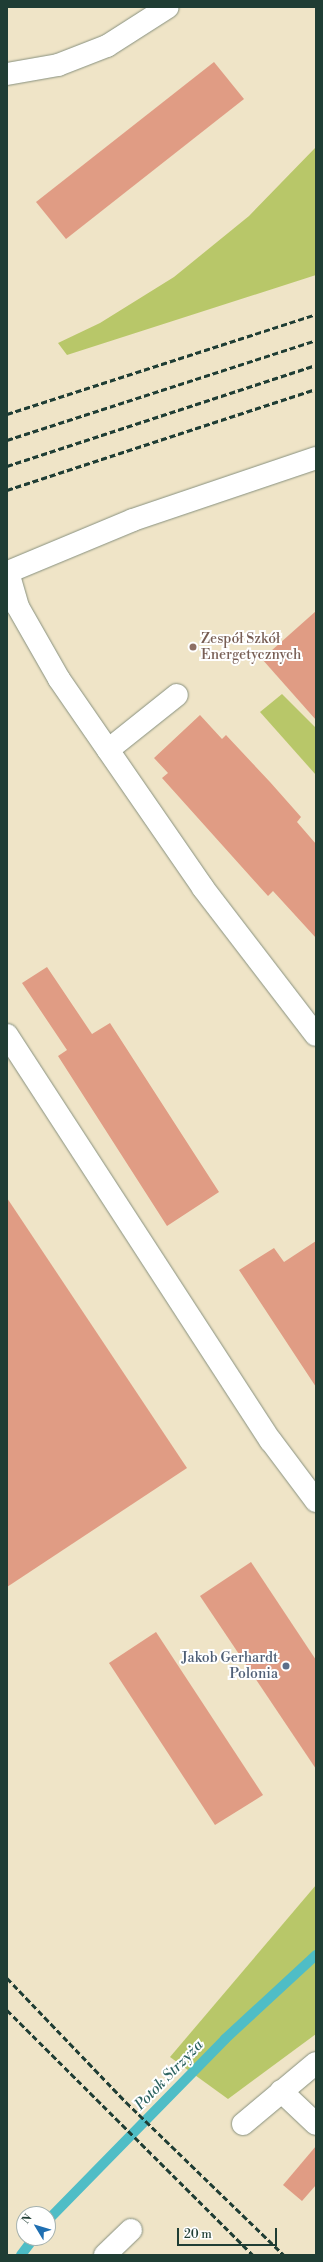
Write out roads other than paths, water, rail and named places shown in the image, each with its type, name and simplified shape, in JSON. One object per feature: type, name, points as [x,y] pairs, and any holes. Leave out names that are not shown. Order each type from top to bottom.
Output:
[{"type":"street","points":[[7,74],[58,66],[107,46],[168,7]]},
{"type":"street","points":[[316,458],[133,520],[8,572],[18,607],[59,679],[203,888],[316,1035]]},
{"type":"street","points":[[108,750],[177,695]]},
{"type":"street","points":[[7,1035],[271,1441],[316,1502]]},
{"type":"street","points":[[243,2124],[316,2063]]},
{"type":"street","points":[[281,2092],[316,2124]]},
{"type":"street","points":[[105,2255],[131,2230]]},
{"type":"waterway","name":"Potok Strzyża","points":[[56,2212],[225,2039],[316,1955]]},
{"type":"waterway","name":"Potok Strzyża","points":[[21,2255],[28,2246]]},
{"type":"railway","points":[[7,414],[316,314]]},
{"type":"railway","points":[[7,440],[316,340]]},
{"type":"railway","points":[[7,466],[316,365]]},
{"type":"railway","points":[[7,490],[316,389]]},
{"type":"railway","points":[[7,1978],[126,2102],[284,2255]]},
{"type":"railway","points":[[7,2010],[253,2255]]},
{"type":"place","name":"Zespół Szkół Energetycznych","points":[[193,647]]},
{"type":"place","name":"Jakob Gerhardt Polonia","points":[[286,1666]]}]
